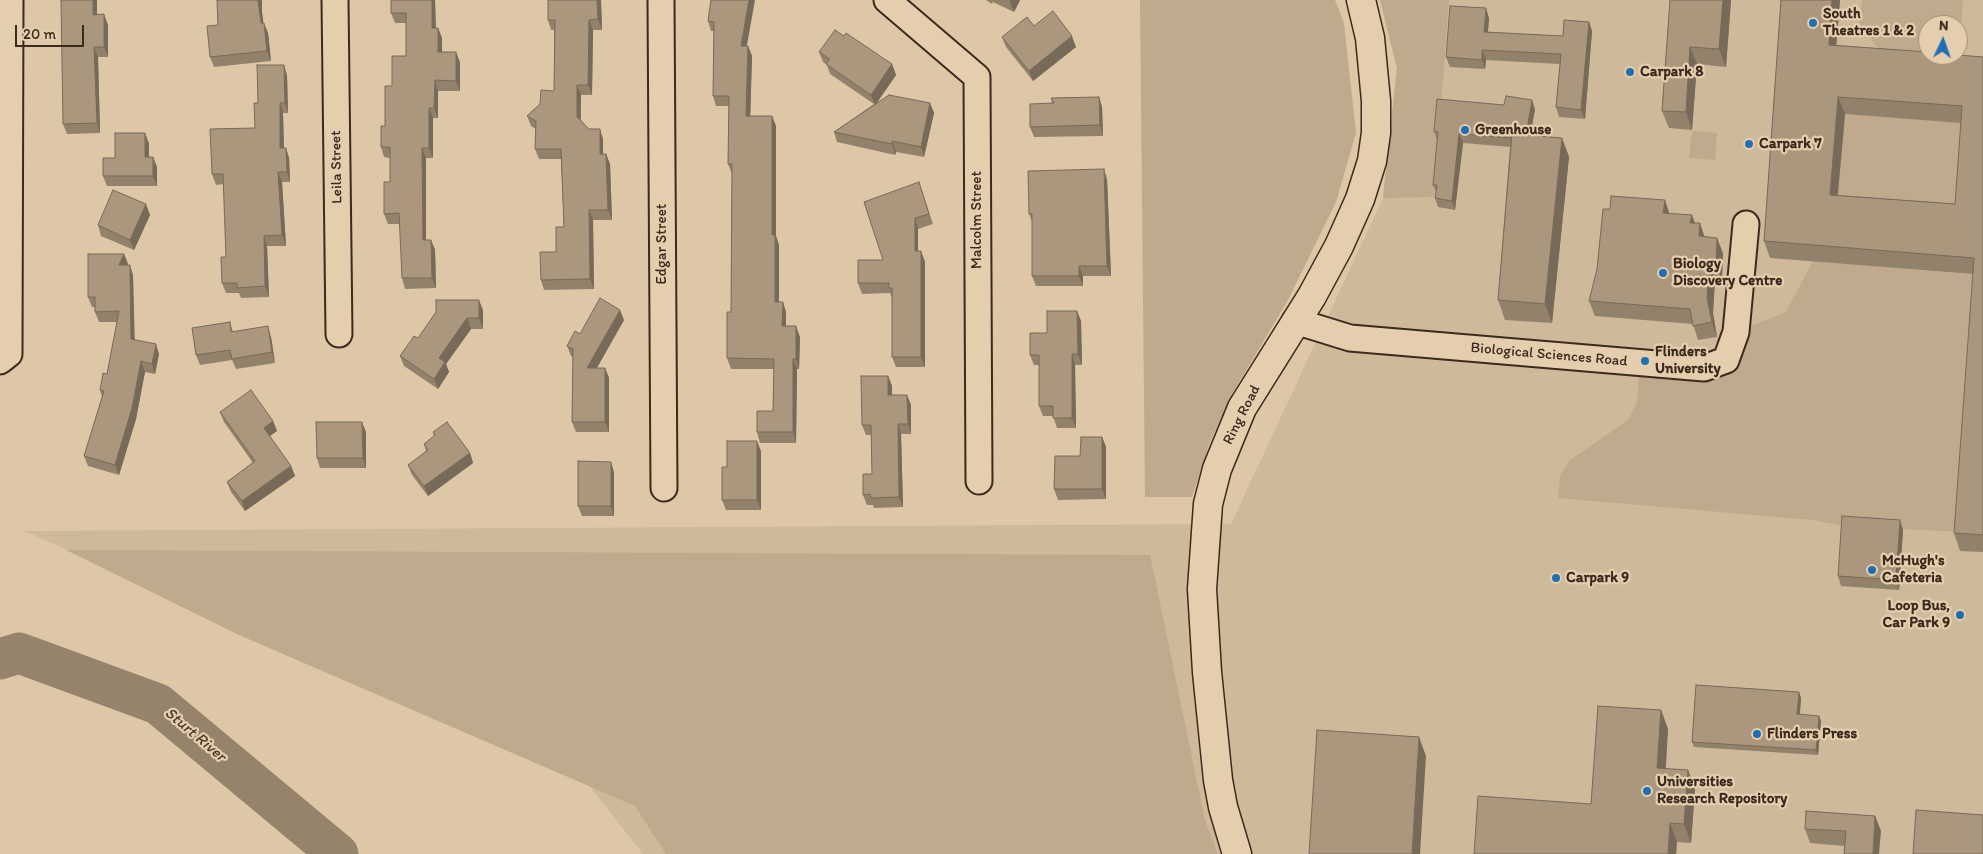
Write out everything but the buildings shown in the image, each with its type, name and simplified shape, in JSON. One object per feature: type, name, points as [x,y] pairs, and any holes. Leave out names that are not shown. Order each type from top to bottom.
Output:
[{"type":"street","points":[[0,361],[9,354],[5,67],[10,0]]},
{"type":"street","name":"Leila Street","points":[[335,0],[339,334]]},
{"type":"street","name":"Edgar Street","points":[[661,0],[664,488]]},
{"type":"street","name":"Malcolm Street","points":[[887,0],[977,77],[979,481]]},
{"type":"street","name":"Ring Road","points":[[1237,854],[1223,807],[1218,780],[1204,626],[1204,546],[1208,504],[1216,469],[1242,408],[1339,246],[1360,199],[1372,161],[1376,133],[1376,101],[1370,38],[1361,0]]},
{"type":"street","name":"Biological Sciences Road","points":[[1295,321],[1350,338],[1704,368],[1726,360],[1736,332],[1746,224]]},
{"type":"shaded area","points":[[1140,0],[1335,0],[1344,23],[1356,133],[1336,202],[1288,300],[1235,389],[1210,442],[1192,497],[1145,497]]},
{"type":"shaded area","name":"Flinders University","points":[[1380,0],[1983,0],[1983,854],[643,854],[580,774],[24,531],[1231,524],[1383,198],[1397,68]]},
{"type":"shaded area","points":[[1380,0],[1449,0],[1434,197],[1383,198],[1397,68]]},
{"type":"shaded area","points":[[1862,0],[1963,0],[1962,15],[1918,15],[1918,56],[1879,49],[1859,23]]},
{"type":"shaded area","points":[[1845,114],[1968,123],[1962,221],[1836,212]]},
{"type":"shaded area","points":[[1692,131],[1717,133],[1715,160],[1689,158]]},
{"type":"shaded area","points":[[1813,261],[1980,275],[1963,532],[1845,526],[1812,520],[1558,498],[1560,476],[1569,461],[1628,420],[1637,402],[1640,362],[1704,368],[1736,332],[1786,312]]},
{"type":"shaded area","points":[[66,550],[1150,555],[1205,820],[1218,854],[666,854],[635,806],[239,635]]},
{"type":"waterway","name":"Sturt River","points":[[0,659],[19,653],[158,704],[338,854]]},
{"type":"place","name":"South Theatres 1 & 2","points":[[1813,23]]},
{"type":"place","name":"Carpark 8","points":[[1630,72]]},
{"type":"place","name":"Greenhouse","points":[[1465,130]]},
{"type":"place","name":"Carpark 7","points":[[1749,144]]},
{"type":"place","name":"Biology Discovery Centre","points":[[1663,273]]},
{"type":"place","name":"Flinders University","points":[[1645,361]]},
{"type":"place","name":"McHugh's Cafeteria","points":[[1872,570]]},
{"type":"place","name":"Carpark 9","points":[[1556,578]]},
{"type":"place","name":"Loop Bus, Car Park 9","points":[[1960,615]]},
{"type":"place","name":"Flinders Press","points":[[1757,734]]},
{"type":"place","name":"Universities Research Repository","points":[[1647,791]]}]
